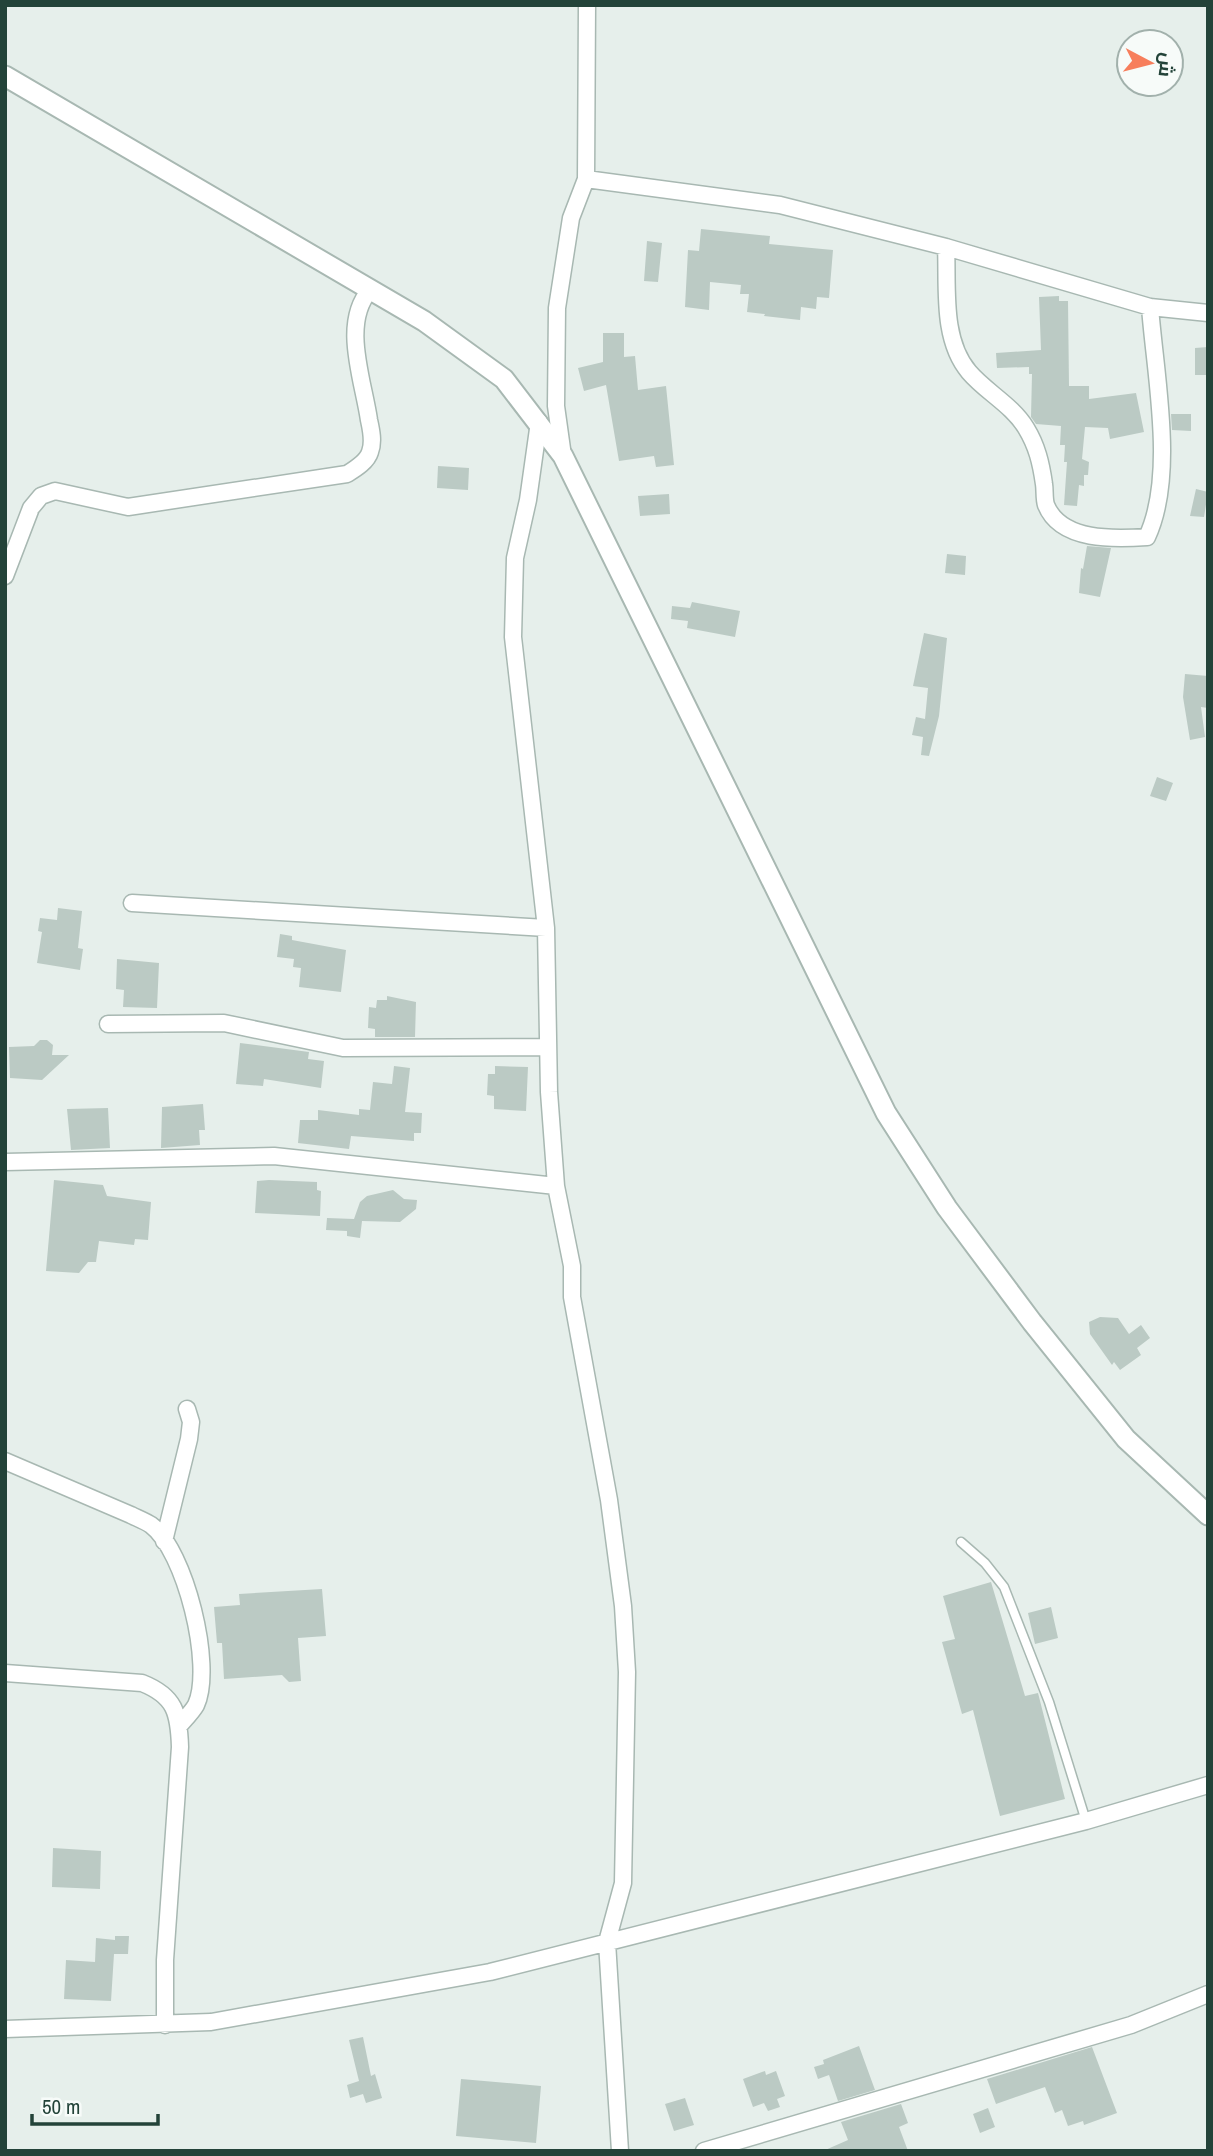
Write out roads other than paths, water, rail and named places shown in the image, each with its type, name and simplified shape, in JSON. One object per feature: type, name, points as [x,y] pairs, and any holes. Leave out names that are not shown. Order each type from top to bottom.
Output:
[{"type":"street","points":[[563,456],[556,405],[557,308],[571,218],[586,179],[587,5]]},
{"type":"street","points":[[5,76],[424,321],[504,379],[563,456],[886,1113],[947,1208],[1108,1418],[1126,1439],[1208,1515]]},
{"type":"street","points":[[586,179],[780,205],[946,247],[1150,307],[1208,313]]},
{"type":"street","points":[[946,247],[949,326],[959,354],[968,371],[1024,425],[1037,449],[1046,505],[1055,518],[1071,530],[1122,539],[1147,537],[1156,519],[1161,493],[1161,434],[1150,307]]},
{"type":"street","points":[[5,576],[31,508],[41,496],[55,491],[128,507],[347,474],[361,464],[370,453],[372,434],[354,329],[359,303],[370,290]]},
{"type":"street","points":[[539,422],[515,558],[513,637],[546,928],[548,1047],[556,1186],[572,1266],[572,1297],[609,1500],[625,1632],[627,1720],[623,1883],[607,1942],[620,2151]]},
{"type":"street","points":[[132,903],[546,928]]},
{"type":"street","points":[[108,1024],[224,1023],[343,1048],[548,1047]]},
{"type":"street","points":[[5,1161],[274,1156],[556,1186]]},
{"type":"street","points":[[164,1541],[189,1439],[191,1422],[187,1409]]},
{"type":"street","points":[[5,1461],[151,1525],[164,1541],[191,1599],[201,1677],[196,1704],[179,1726]]},
{"type":"street","points":[[5,1673],[142,1683],[162,1691],[173,1705],[179,1726],[165,1960],[165,2025]]},
{"type":"street","points":[[5,2029],[211,2022],[490,1972],[1086,1821],[1208,1785]]},
{"type":"street","points":[[704,2151],[1131,2025],[1208,1994]]},
{"type":"lane","points":[[961,1542],[985,1563],[1004,1587],[1049,1702],[1086,1821]]}]
